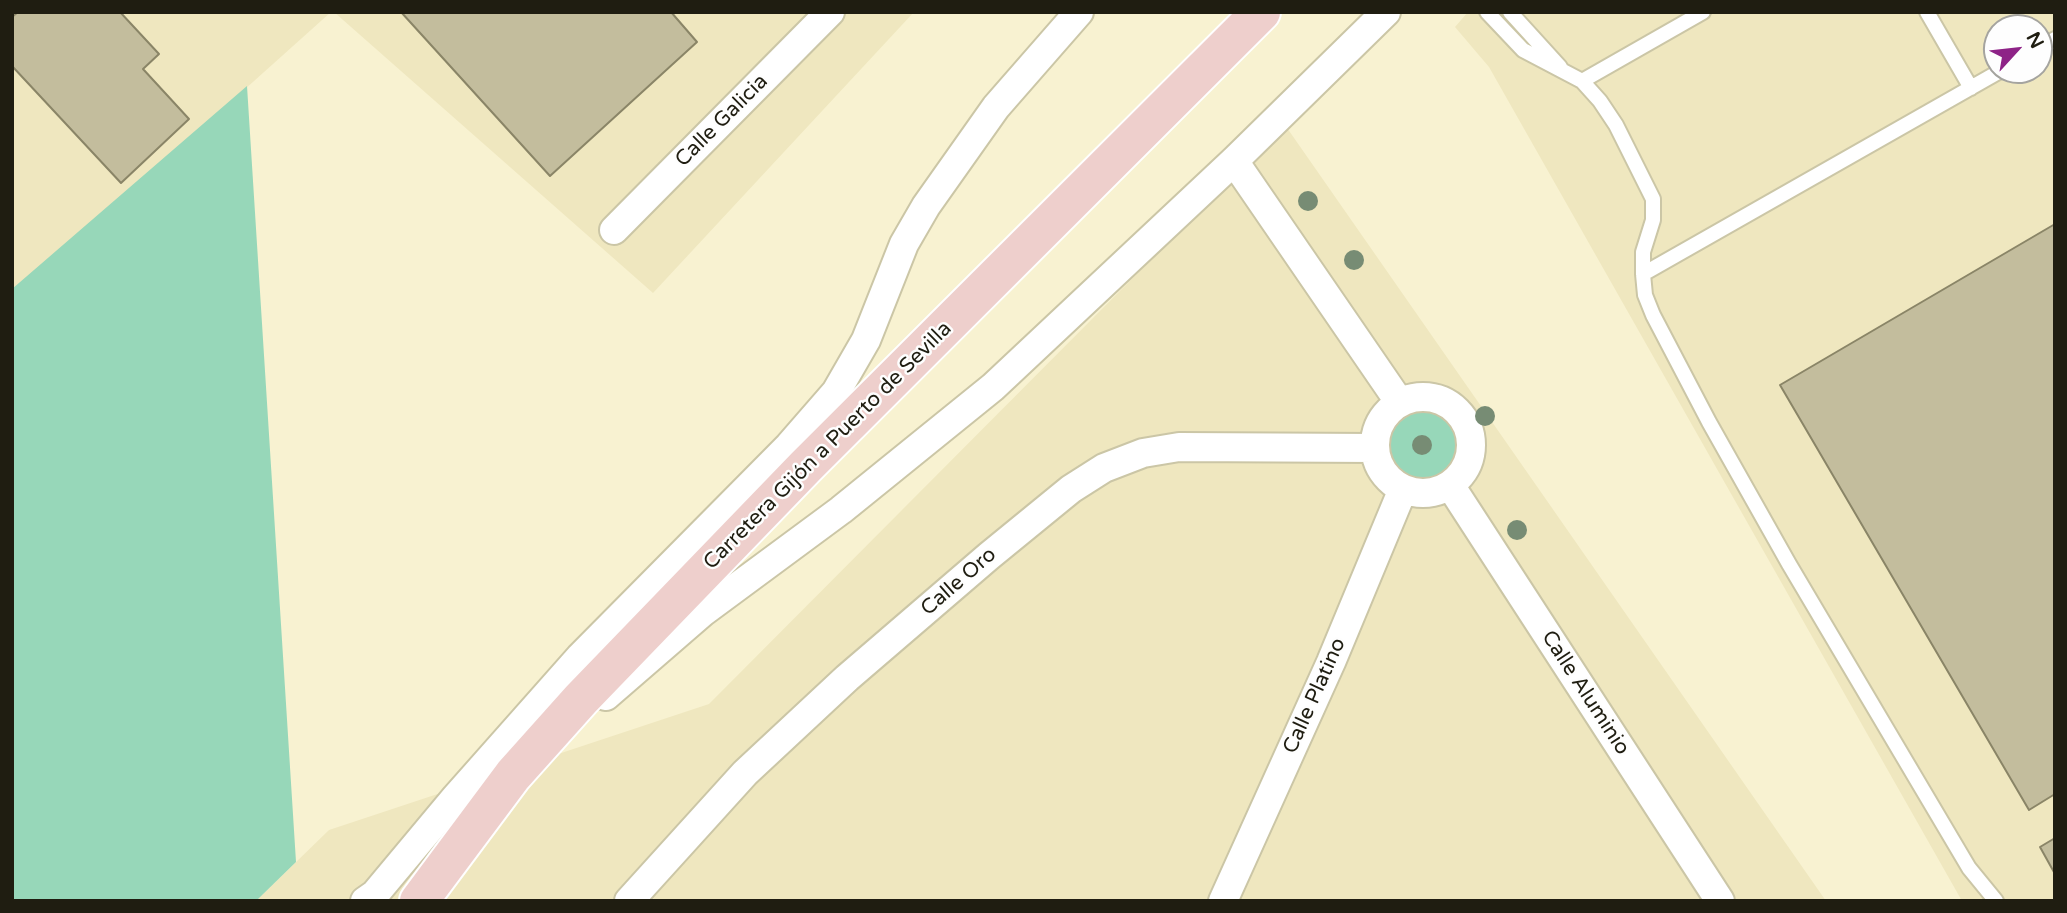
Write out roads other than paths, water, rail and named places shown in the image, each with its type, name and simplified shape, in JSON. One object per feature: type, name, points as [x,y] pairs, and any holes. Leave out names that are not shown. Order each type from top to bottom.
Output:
[{"type":"highway","name":"Carretera Gijón a Puerto de Sevilla","points":[[419,901],[513,775],[581,699],[806,466],[1261,12]]},
{"type":"street","name":"Calle Galicia","points":[[614,230],[830,12]]},
{"type":"street","points":[[366,901],[520,723],[653,582],[789,446],[836,392],[866,340],[904,244],[926,206],[996,107],[1079,12]]},
{"type":"street","points":[[513,775],[703,612],[841,510],[993,387],[1234,161],[1386,12]]},
{"type":"street","points":[[1234,161],[1400,403]]},
{"type":"street","points":[[1415,397],[1447,403],[1459,414],[1468,428],[1471,443],[1465,467],[1450,485],[1427,492],[1403,489],[1383,472],[1375,448],[1381,422],[1400,403],[1415,397]]},
{"type":"street","name":"Calle Oro","points":[[629,901],[745,773],[847,678],[1009,539],[1071,489],[1104,468],[1143,453],[1179,447],[1375,448]]},
{"type":"street","points":[[513,775],[653,582],[806,466]]},
{"type":"street","name":"Calle Aluminio","points":[[1450,485],[1720,901]]},
{"type":"street","name":"Calle Platino","points":[[1223,901],[1331,662],[1403,489]]},
{"type":"lane","points":[[1487,12],[1523,50],[1582,81],[1616,125],[1653,199],[1653,220],[1643,252],[1645,295],[1653,315],[1728,456],[1969,868],[1996,901]]},
{"type":"lane","points":[[1510,12],[1561,68]]},
{"type":"lane","points":[[1582,81],[1703,12]]},
{"type":"lane","points":[[1927,12],[1971,88]]},
{"type":"lane","points":[[1643,274],[1983,81]]}]
